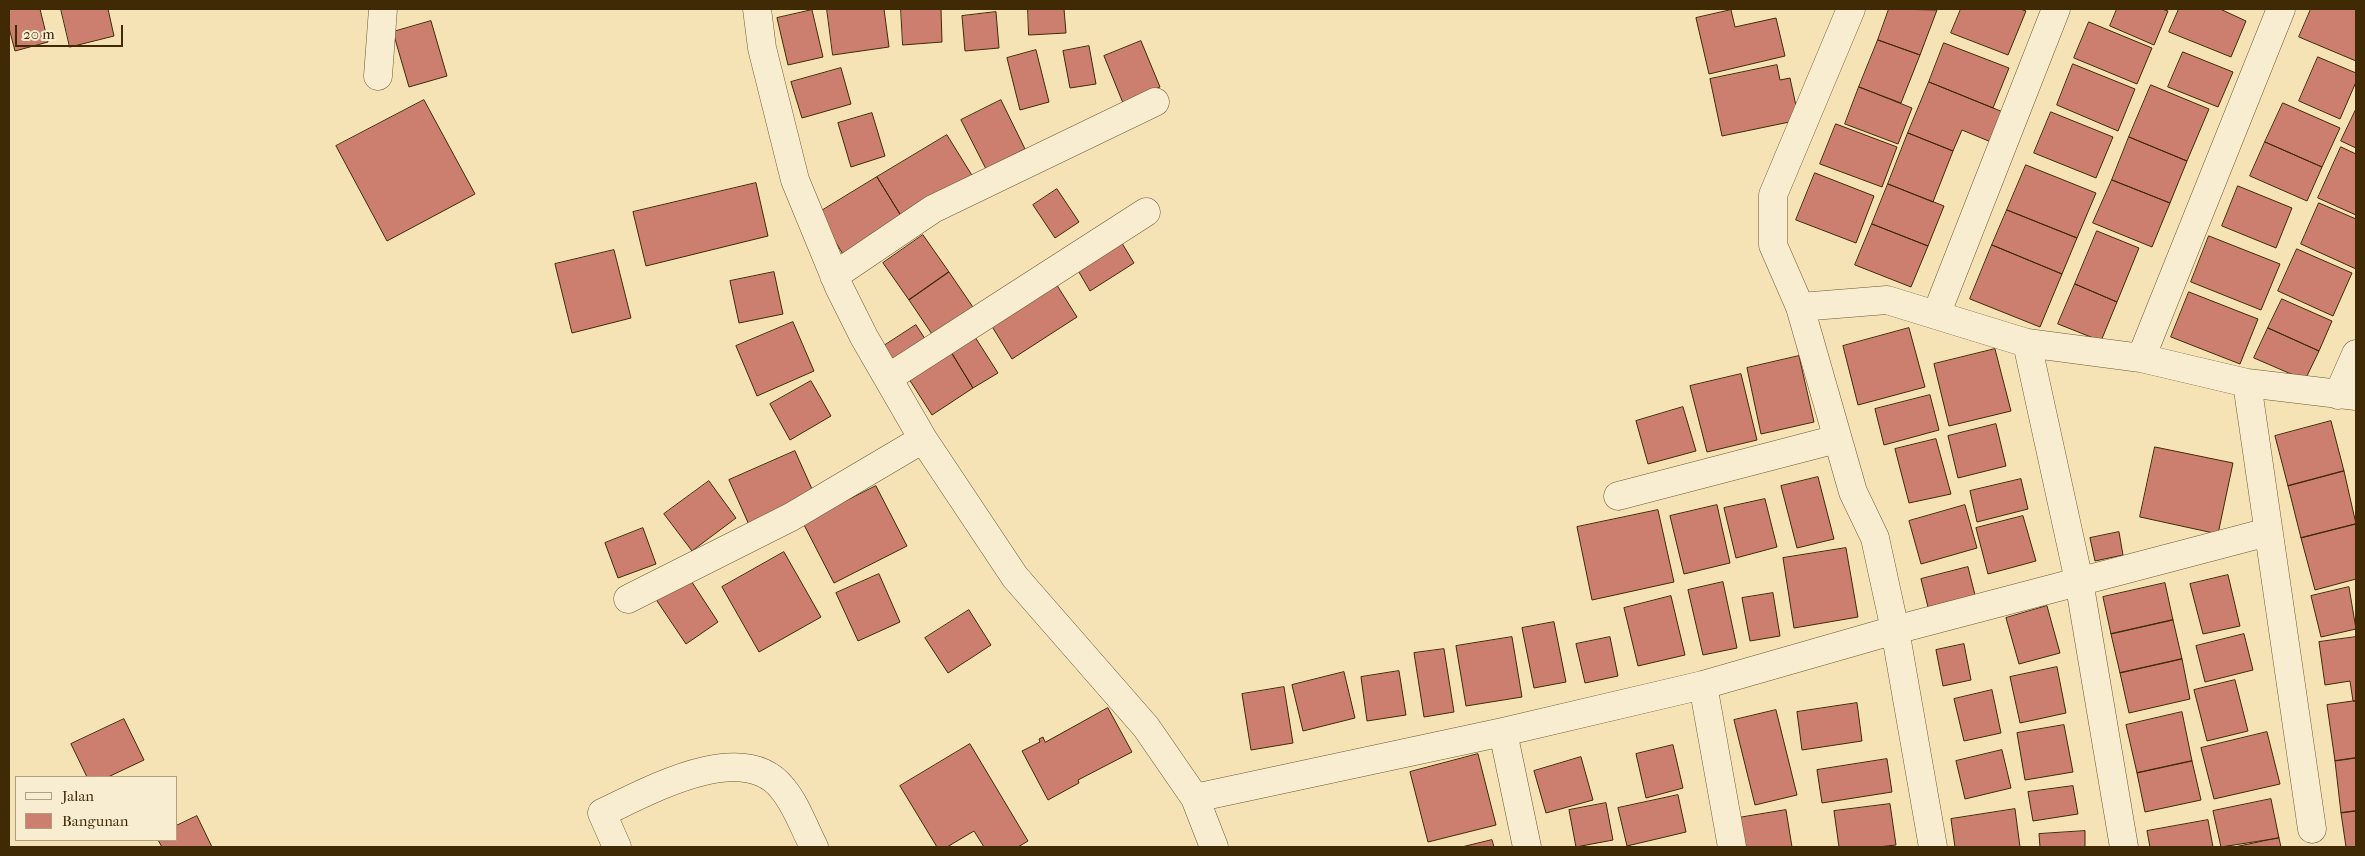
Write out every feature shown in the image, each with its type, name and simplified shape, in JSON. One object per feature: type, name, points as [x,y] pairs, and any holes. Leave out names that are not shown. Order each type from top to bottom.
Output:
[{"type":"street","points":[[378,76],[383,9]]},
{"type":"street","points":[[757,9],[762,48],[795,180],[834,276],[864,337],[923,439],[1015,577],[1146,727],[1195,798],[1214,847]]},
{"type":"street","points":[[1851,9],[1773,195],[1773,245],[1800,307],[1853,492],[1875,538],[1895,630],[1933,847]]},
{"type":"street","points":[[1936,315],[2056,9]]},
{"type":"street","points":[[2141,358],[2281,9]]},
{"type":"street","points":[[834,276],[933,210],[1155,102]]},
{"type":"street","points":[[888,378],[1146,212]]},
{"type":"street","points":[[1800,307],[1887,300],[2027,343],[2141,358],[2247,383],[2347,396],[2356,354]]},
{"type":"street","points":[[2027,343],[2079,580],[2124,847]]},
{"type":"street","points":[[2247,383],[2312,829]]},
{"type":"street","points":[[628,599],[791,517],[923,439]]},
{"type":"street","points":[[1618,496],[1837,439]]},
{"type":"street","points":[[1195,798],[1502,732],[1703,685],[2079,580],[2268,532]]},
{"type":"street","points":[[1703,685],[1732,847]]},
{"type":"street","points":[[1502,732],[1526,847]]},
{"type":"street","points":[[617,847],[602,813],[668,782],[723,767],[748,768],[767,776],[783,788],[814,847]]},
{"type":"building","points":[[9,9],[40,9],[48,42],[15,51],[9,28]]},
{"type":"building","points":[[61,9],[108,9],[114,36],[70,47]]},
{"type":"building","points":[[827,9],[884,9],[889,47],[833,55]]},
{"type":"building","points":[[901,9],[941,9],[942,42],[903,45]]},
{"type":"building","points":[[1028,9],[1064,9],[1066,33],[1029,35]]},
{"type":"building","points":[[1889,9],[1937,10],[1920,55],[1878,40]]},
{"type":"building","points":[[1961,9],[2020,9],[2026,11],[2008,55],[1951,33]]},
{"type":"building","points":[[2117,9],[2162,9],[2168,11],[2154,45],[2110,26]]},
{"type":"building","points":[[2179,9],[2220,9],[2246,21],[2231,57],[2169,32]]},
{"type":"building","points":[[2311,9],[2356,9],[2356,61],[2299,37]]},
{"type":"building","points":[[812,10],[823,57],[788,65],[777,18]]},
{"type":"building","points":[[1731,10],[1735,27],[1776,18],[1785,56],[1709,74],[1696,18]]},
{"type":"building","points":[[996,12],[999,48],[965,51],[962,16]]},
{"type":"building","points":[[431,21],[447,76],[409,87],[393,32]]},
{"type":"building","points":[[2089,22],[2152,48],[2137,84],[2074,58]]},
{"type":"building","points":[[1878,40],[1920,55],[1901,103],[1859,87]]},
{"type":"building","points":[[1141,41],[1160,87],[1123,103],[1104,56]]},
{"type":"building","points":[[1944,43],[2009,68],[1993,108],[1929,82]]},
{"type":"building","points":[[1089,46],[1096,84],[1070,88],[1063,51]]},
{"type":"building","points":[[1036,50],[1049,102],[1020,110],[1007,58]]},
{"type":"building","points":[[2183,52],[2233,72],[2218,107],[2168,87]]},
{"type":"building","points":[[2318,57],[2356,73],[2356,82],[2340,119],[2299,101]]},
{"type":"building","points":[[2073,64],[2135,89],[2118,131],[2057,105]]},
{"type":"building","points":[[1777,65],[1780,80],[1790,78],[1799,120],[1722,136],[1710,79]]},
{"type":"building","points":[[841,68],[851,104],[802,118],[791,82]]},
{"type":"building","points":[[1929,82],[2003,112],[1991,142],[1962,130],[1953,151],[1908,133]]},
{"type":"building","points":[[2151,85],[2209,109],[2187,161],[2129,137]]},
{"type":"building","points":[[1859,87],[1912,108],[1898,144],[1845,124]]},
{"type":"building","points":[[424,100],[475,194],[387,241],[336,146]]},
{"type":"building","points":[[1001,100],[1025,149],[986,169],[961,120]]},
{"type":"building","points":[[2283,103],[2340,128],[2322,167],[2265,142]]},
{"type":"building","points":[[2356,109],[2356,148],[2341,141]]},
{"type":"building","points":[[2051,112],[2113,137],[2096,178],[2034,153]]},
{"type":"building","points":[[872,113],[885,156],[851,167],[838,123]]},
{"type":"building","points":[[1836,124],[1897,147],[1882,187],[1820,164]]},
{"type":"building","points":[[1908,133],[1953,151],[1933,202],[1888,184]]},
{"type":"building","points":[[947,135],[973,177],[903,219],[877,177]]},
{"type":"building","points":[[2129,137],[2187,161],[2170,203],[2112,180]]},
{"type":"building","points":[[2265,142],[2322,167],[2307,201],[2250,176]]},
{"type":"building","points":[[2341,147],[2356,154],[2356,215],[2318,198]]},
{"type":"building","points":[[2026,165],[2096,193],[2077,238],[2007,210]]},
{"type":"building","points":[[1815,173],[1874,196],[1856,243],[1796,220]]},
{"type":"building","points":[[877,177],[903,219],[844,256],[818,213]]},
{"type":"building","points":[[2112,180],[2170,203],[2152,247],[2093,223]]},
{"type":"building","points":[[756,183],[768,236],[646,266],[633,212]]},
{"type":"building","points":[[1888,184],[1944,206],[1928,246],[1872,224]]},
{"type":"building","points":[[2238,186],[2292,208],[2276,248],[2222,226]]},
{"type":"building","points":[[1057,189],[1079,222],[1055,238],[1033,205]]},
{"type":"building","points":[[2319,203],[2356,219],[2356,269],[2301,244]]},
{"type":"building","points":[[2007,210],[2077,238],[2062,274],[1992,245]]},
{"type":"building","points":[[1872,224],[1928,246],[1911,287],[1855,265]]},
{"type":"building","points":[[2097,231],[2139,248],[2117,302],[2075,284]]},
{"type":"building","points":[[923,235],[949,272],[909,300],[883,263]]},
{"type":"building","points":[[1117,235],[1134,263],[1090,291],[1073,262]]},
{"type":"building","points":[[2209,236],[2280,264],[2261,310],[2191,282]]},
{"type":"building","points":[[1992,245],[2062,274],[2040,327],[1970,299]]},
{"type":"building","points":[[2297,249],[2352,273],[2333,316],[2278,291]]},
{"type":"building","points":[[614,250],[631,318],[572,333],[555,264]]},
{"type":"building","points":[[774,272],[783,314],[739,323],[730,281]]},
{"type":"building","points":[[949,272],[977,313],[936,340],[909,300]]},
{"type":"building","points":[[1053,279],[1077,317],[1012,359],[988,320]]},
{"type":"building","points":[[2075,284],[2117,302],[2101,341],[2058,324]]},
{"type":"building","points":[[2189,292],[2258,319],[2240,364],[2171,337]]},
{"type":"building","points":[[2282,299],[2332,321],[2319,351],[2268,328]]},
{"type":"building","points":[[793,322],[814,371],[757,396],[736,346]]},
{"type":"building","points":[[916,325],[931,348],[891,374],[876,351]]},
{"type":"building","points":[[1909,328],[1925,387],[1858,405],[1843,346]]},
{"type":"building","points":[[2268,328],[2319,351],[2305,380],[2254,358]]},
{"type":"building","points":[[975,337],[998,373],[973,388],[951,352]]},
{"type":"building","points":[[1995,349],[2011,411],[1949,426],[1934,364]]},
{"type":"building","points":[[951,352],[973,388],[932,415],[909,379]]},
{"type":"building","points":[[1799,356],[1814,422],[1761,434],[1747,368]]},
{"type":"building","points":[[1741,374],[1757,440],[1707,452],[1690,386]]},
{"type":"building","points":[[811,381],[831,416],[790,440],[770,404]]},
{"type":"building","points":[[1930,395],[1939,430],[1884,445],[1875,409]]},
{"type":"building","points":[[1683,407],[1696,451],[1648,464],[1636,421]]},
{"type":"building","points":[[2331,421],[2344,471],[2288,486],[2275,436]]},
{"type":"building","points":[[1996,424],[2006,466],[1958,478],[1948,436]]},
{"type":"building","points":[[1936,439],[1951,494],[1909,503],[1895,449]]},
{"type":"building","points":[[2155,447],[2233,463],[2218,534],[2140,517]]},
{"type":"building","points":[[795,451],[816,498],[750,527],[729,480]]},
{"type":"building","points":[[2344,471],[2356,524],[2301,538],[2288,486]]},
{"type":"building","points":[[1818,477],[1834,539],[1797,548],[1781,486]]},
{"type":"building","points":[[2021,479],[2028,509],[1977,522],[1970,491]]},
{"type":"building","points":[[709,481],[736,518],[692,551],[664,514]]},
{"type":"building","points":[[876,486],[907,546],[834,583],[803,523]]},
{"type":"building","points":[[1765,499],[1777,547],[1736,558],[1724,508]]},
{"type":"building","points":[[1717,505],[1730,563],[1684,574],[1670,516]]},
{"type":"building","points":[[1965,505],[1977,548],[1921,564],[1909,521]]},
{"type":"building","points":[[1658,510],[1674,582],[1592,600],[1577,527]]},
{"type":"building","points":[[2023,516],[2036,561],[1988,574],[1976,528]]},
{"type":"building","points":[[2356,524],[2356,579],[2315,590],[2301,538]]},
{"type":"building","points":[[643,528],[656,564],[618,578],[605,543]]},
{"type":"building","points":[[2119,532],[2123,555],[2095,561],[2090,538]]},
{"type":"building","points":[[1846,548],[1858,617],[1794,628],[1783,558]]},
{"type":"building","points":[[784,552],[821,617],[759,652],[722,587]]},
{"type":"building","points":[[1968,567],[1975,595],[1928,607],[1921,579]]},
{"type":"building","points":[[686,573],[718,622],[686,644],[653,595]]},
{"type":"building","points":[[879,574],[900,622],[858,641],[836,593]]},
{"type":"building","points":[[2228,575],[2240,626],[2203,634],[2190,584]]},
{"type":"building","points":[[1723,582],[1737,648],[1703,655],[1688,590]]},
{"type":"building","points":[[2165,583],[2173,620],[2111,634],[2103,597]]},
{"type":"building","points":[[2349,587],[2356,629],[2321,637],[2311,596]]},
{"type":"building","points":[[1773,593],[1780,636],[1750,641],[1742,598]]},
{"type":"building","points":[[1671,596],[1685,655],[1638,666],[1624,608]]},
{"type":"building","points":[[2047,606],[2060,653],[2019,664],[2006,618]]},
{"type":"building","points":[[969,610],[991,645],[948,673],[925,638]]},
{"type":"building","points":[[2173,620],[2182,659],[2120,673],[2111,634]]},
{"type":"building","points":[[1554,622],[1566,682],[1534,688],[1522,628]]},
{"type":"building","points":[[2244,634],[2253,670],[2205,682],[2196,646]]},
{"type":"building","points":[[1512,637],[1522,697],[1466,706],[1456,646]]},
{"type":"building","points":[[1610,637],[1618,676],[1585,683],[1576,644]]},
{"type":"building","points":[[2356,637],[2356,701],[2353,701],[2350,681],[2325,685],[2319,642]]},
{"type":"building","points":[[1964,644],[1971,680],[1943,686],[1936,650]]},
{"type":"building","points":[[1444,649],[1454,712],[1424,717],[1414,653]]},
{"type":"building","points":[[2182,659],[2190,699],[2129,713],[2120,673]]},
{"type":"building","points":[[2057,667],[2066,713],[2020,723],[2010,677]]},
{"type":"building","points":[[1399,671],[1406,715],[1367,721],[1361,677]]},
{"type":"building","points":[[1344,672],[1355,718],[1303,731],[1292,685]]},
{"type":"building","points":[[2235,680],[2248,731],[2207,741],[2194,690]]},
{"type":"building","points":[[1284,687],[1293,743],[1251,750],[1242,694]]},
{"type":"building","points":[[1992,690],[2001,733],[1964,741],[1954,699]]},
{"type":"building","points":[[2356,701],[2356,758],[2335,761],[2327,705]]},
{"type":"building","points":[[1857,703],[1862,741],[1802,750],[1797,712]]},
{"type":"building","points":[[1108,708],[1132,752],[1078,780],[1079,783],[1048,800],[1022,751],[1040,742],[1039,739],[1043,737],[1045,742]]},
{"type":"building","points":[[1776,710],[1797,795],[1755,805],[1734,720]]},
{"type":"building","points":[[2182,712],[2192,761],[2137,773],[2126,725]]},
{"type":"building","points":[[124,719],[144,760],[110,776],[87,776],[71,744]]},
{"type":"building","points":[[2064,725],[2073,772],[2025,780],[2017,733]]},
{"type":"building","points":[[2267,732],[2280,784],[2214,799],[2201,748]]},
{"type":"building","points":[[970,744],[1028,841],[1018,847],[984,847],[974,831],[947,847],[937,847],[900,786]]},
{"type":"building","points":[[1673,745],[1683,788],[1646,798],[1636,754]]},
{"type":"building","points":[[2002,750],[2011,788],[1965,799],[1956,761]]},
{"type":"building","points":[[1478,754],[1496,825],[1428,842],[1410,772]]},
{"type":"building","points":[[1581,757],[1593,800],[1546,813],[1534,771]]},
{"type":"building","points":[[2356,758],[2356,811],[2341,813],[2335,761]]},
{"type":"building","points":[[1887,759],[1892,792],[1822,803],[1817,770]]},
{"type":"building","points":[[2192,761],[2201,800],[2145,812],[2137,773]]},
{"type":"building","points":[[2073,786],[2078,814],[2033,821],[2028,792]]},
{"type":"building","points":[[1678,795],[1686,832],[1627,846],[1618,808]]},
{"type":"building","points":[[2271,799],[2279,838],[2221,847],[2213,811]]},
{"type":"building","points":[[1606,803],[1613,840],[1576,847],[1569,810]]},
{"type":"building","points":[[1890,804],[1896,845],[1839,847],[1834,811]]},
{"type":"building","points":[[2015,809],[2020,847],[1955,847],[1951,819]]},
{"type":"building","points":[[1786,810],[1792,847],[1743,847],[1738,818]]},
{"type":"building","points":[[2356,811],[2356,847],[2346,847],[2341,813]]},
{"type":"building","points":[[197,816],[212,847],[162,847],[159,841],[178,841],[178,825]]},
{"type":"building","points":[[2208,820],[2213,847],[2150,847],[2147,831]]},
{"type":"building","points":[[2085,831],[2085,847],[2040,847],[2039,834]]},
{"type":"building","points":[[2279,838],[2281,847],[2235,847]]},
{"type":"building","points":[[1492,840],[1494,847],[1462,847]]}]
